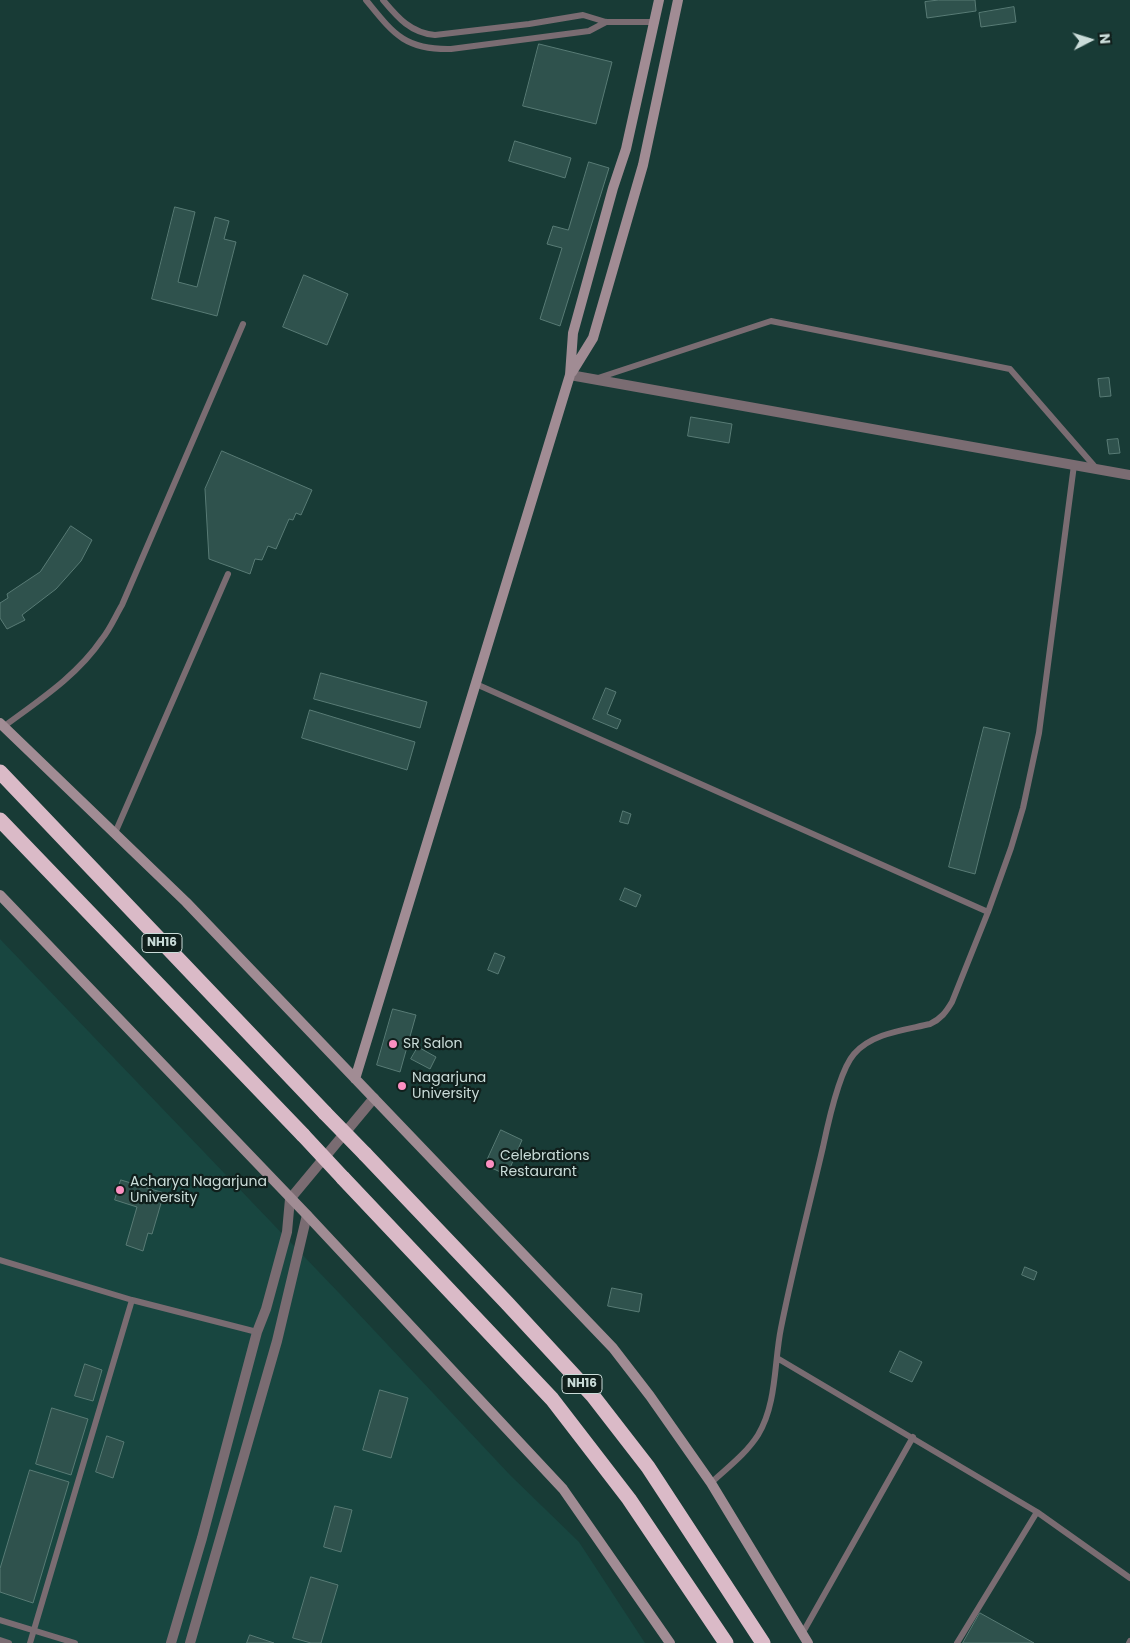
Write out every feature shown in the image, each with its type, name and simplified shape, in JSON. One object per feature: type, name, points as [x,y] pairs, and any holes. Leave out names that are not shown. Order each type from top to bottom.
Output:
[{"type":"highway","name":"NH16","points":[[0,772],[507,1303],[593,1396],[648,1467],[763,1643]]},
{"type":"highway","name":"NH16","points":[[0,820],[303,1135],[552,1399],[629,1499],[726,1643]]},
{"type":"main road","points":[[355,1078],[570,375],[573,333],[613,188],[626,149],[659,0]]},
{"type":"main road","points":[[570,375],[593,338],[643,165],[678,0]]},
{"type":"main road","points":[[2,725],[186,902],[614,1348],[711,1483],[808,1643]]},
{"type":"main road","points":[[0,896],[307,1215],[563,1489],[670,1643]]},
{"type":"street","points":[[570,375],[1130,475]]},
{"type":"street","points":[[171,1643],[202,1538],[257,1332],[266,1309],[287,1232],[290,1199],[374,1098]]},
{"type":"street","points":[[190,1643],[277,1341],[307,1215]]},
{"type":"lane","points":[[366,0],[386,24],[408,42],[424,48],[450,49],[589,31],[606,22]]},
{"type":"lane","points":[[383,0],[399,19],[424,34],[446,35],[583,15],[606,22],[655,22]]},
{"type":"lane","points":[[408,42],[413,29]]},
{"type":"lane","points":[[595,379],[771,321],[1010,369],[1096,469]]},
{"type":"lane","points":[[2,725],[62,683],[102,640],[122,605],[243,324]]},
{"type":"lane","points":[[711,1483],[747,1450],[759,1434],[770,1406],[781,1328],[825,1137],[843,1072],[853,1055],[863,1045],[872,1040],[930,1024],[938,1020],[945,1013],[952,1002],[988,912],[1011,848],[1023,808],[1039,733],[1074,465]]},
{"type":"lane","points":[[115,833],[228,574]]},
{"type":"lane","points":[[476,684],[988,912]]},
{"type":"lane","points":[[0,1260],[132,1300],[257,1332]]},
{"type":"lane","points":[[30,1643],[132,1300]]},
{"type":"lane","points":[[777,1358],[1037,1512],[1130,1578]]},
{"type":"lane","points":[[802,1634],[913,1437]]},
{"type":"lane","points":[[957,1643],[1037,1512]]},
{"type":"lane","points":[[0,1620],[75,1643]]},
{"type":"lane","points":[[0,1640],[10,1643]]},
{"type":"shaded area","name":"Acharya Nagarjuna University","points":[[0,939],[340,1294],[510,1475],[579,1542],[645,1643],[0,1643]]},
{"type":"building","points":[[975,0],[976,11],[927,18],[925,2]]},
{"type":"building","points":[[1014,7],[1016,22],[981,27],[979,13]]},
{"type":"building","points":[[539,44],[612,62],[596,124],[523,106]]},
{"type":"building","points":[[515,141],[571,158],[565,178],[509,161]]},
{"type":"building","points":[[589,162],[609,168],[560,326],[540,319],[562,248],[547,244],[553,226],[568,230]]},
{"type":"building","points":[[175,207],[195,212],[178,282],[197,287],[215,217],[229,221],[224,239],[236,242],[217,316],[152,299]]},
{"type":"building","points":[[304,275],[348,294],[327,345],[283,327]]},
{"type":"building","points":[[1109,378],[1111,396],[1100,397],[1098,379]]},
{"type":"building","points":[[691,417],[732,424],[729,443],[688,436]]},
{"type":"building","points":[[1118,439],[1120,453],[1109,454],[1107,440]]},
{"type":"building","points":[[222,451],[312,490],[301,515],[296,513],[293,520],[289,519],[276,549],[268,546],[262,560],[255,559],[250,574],[209,559],[205,489]]},
{"type":"building","points":[[71,526],[92,540],[81,561],[56,589],[22,615],[25,620],[7,629],[0,618],[0,603],[8,598],[7,594],[40,572]]},
{"type":"building","points":[[321,673],[427,702],[420,728],[314,699]]},
{"type":"building","points":[[606,688],[616,692],[607,714],[621,720],[617,729],[593,719]]},
{"type":"building","points":[[310,710],[415,742],[407,770],[302,738]]},
{"type":"building","points":[[984,727],[1010,733],[975,874],[949,867]]},
{"type":"building","points":[[623,811],[631,814],[628,824],[620,822]]},
{"type":"building","points":[[625,888],[641,895],[636,907],[620,900]]},
{"type":"building","points":[[495,953],[505,957],[498,974],[488,970]]},
{"type":"building","points":[[393,1009],[416,1015],[400,1072],[377,1065]]},
{"type":"building","points":[[418,1047],[436,1057],[430,1069],[411,1059]]},
{"type":"building","points":[[501,1130],[522,1140],[507,1175],[485,1165]]},
{"type":"building","points":[[121,1180],[164,1193],[152,1234],[148,1233],[143,1251],[126,1245],[137,1207],[115,1200]]},
{"type":"building","points":[[1025,1267],[1037,1272],[1034,1280],[1022,1275]]},
{"type":"building","points":[[612,1288],[642,1294],[639,1312],[608,1306]]},
{"type":"building","points":[[900,1351],[922,1362],[912,1382],[890,1372]]},
{"type":"building","points":[[85,1364],[102,1370],[93,1401],[75,1396]]},
{"type":"building","points":[[380,1390],[408,1398],[391,1458],[363,1450]]},
{"type":"building","points":[[52,1408],[88,1419],[71,1475],[36,1464]]},
{"type":"building","points":[[107,1436],[124,1442],[113,1478],[96,1472]]},
{"type":"building","points":[[30,1470],[69,1482],[33,1603],[0,1592],[0,1569]]},
{"type":"building","points":[[335,1506],[352,1510],[341,1552],[324,1547]]},
{"type":"building","points":[[311,1577],[338,1585],[321,1643],[311,1643],[293,1638]]},
{"type":"building","points":[[980,1613],[1034,1643],[963,1643]]},
{"type":"building","points":[[250,1635],[274,1643],[247,1643]]},
{"type":"place","name":"SR Salon","points":[[393,1044]]},
{"type":"place","name":"Nagarjuna University","points":[[402,1086]]},
{"type":"place","name":"Celebrations Restaurant","points":[[490,1164]]},
{"type":"place","name":"Acharya Nagarjuna University","points":[[120,1190]]}]
